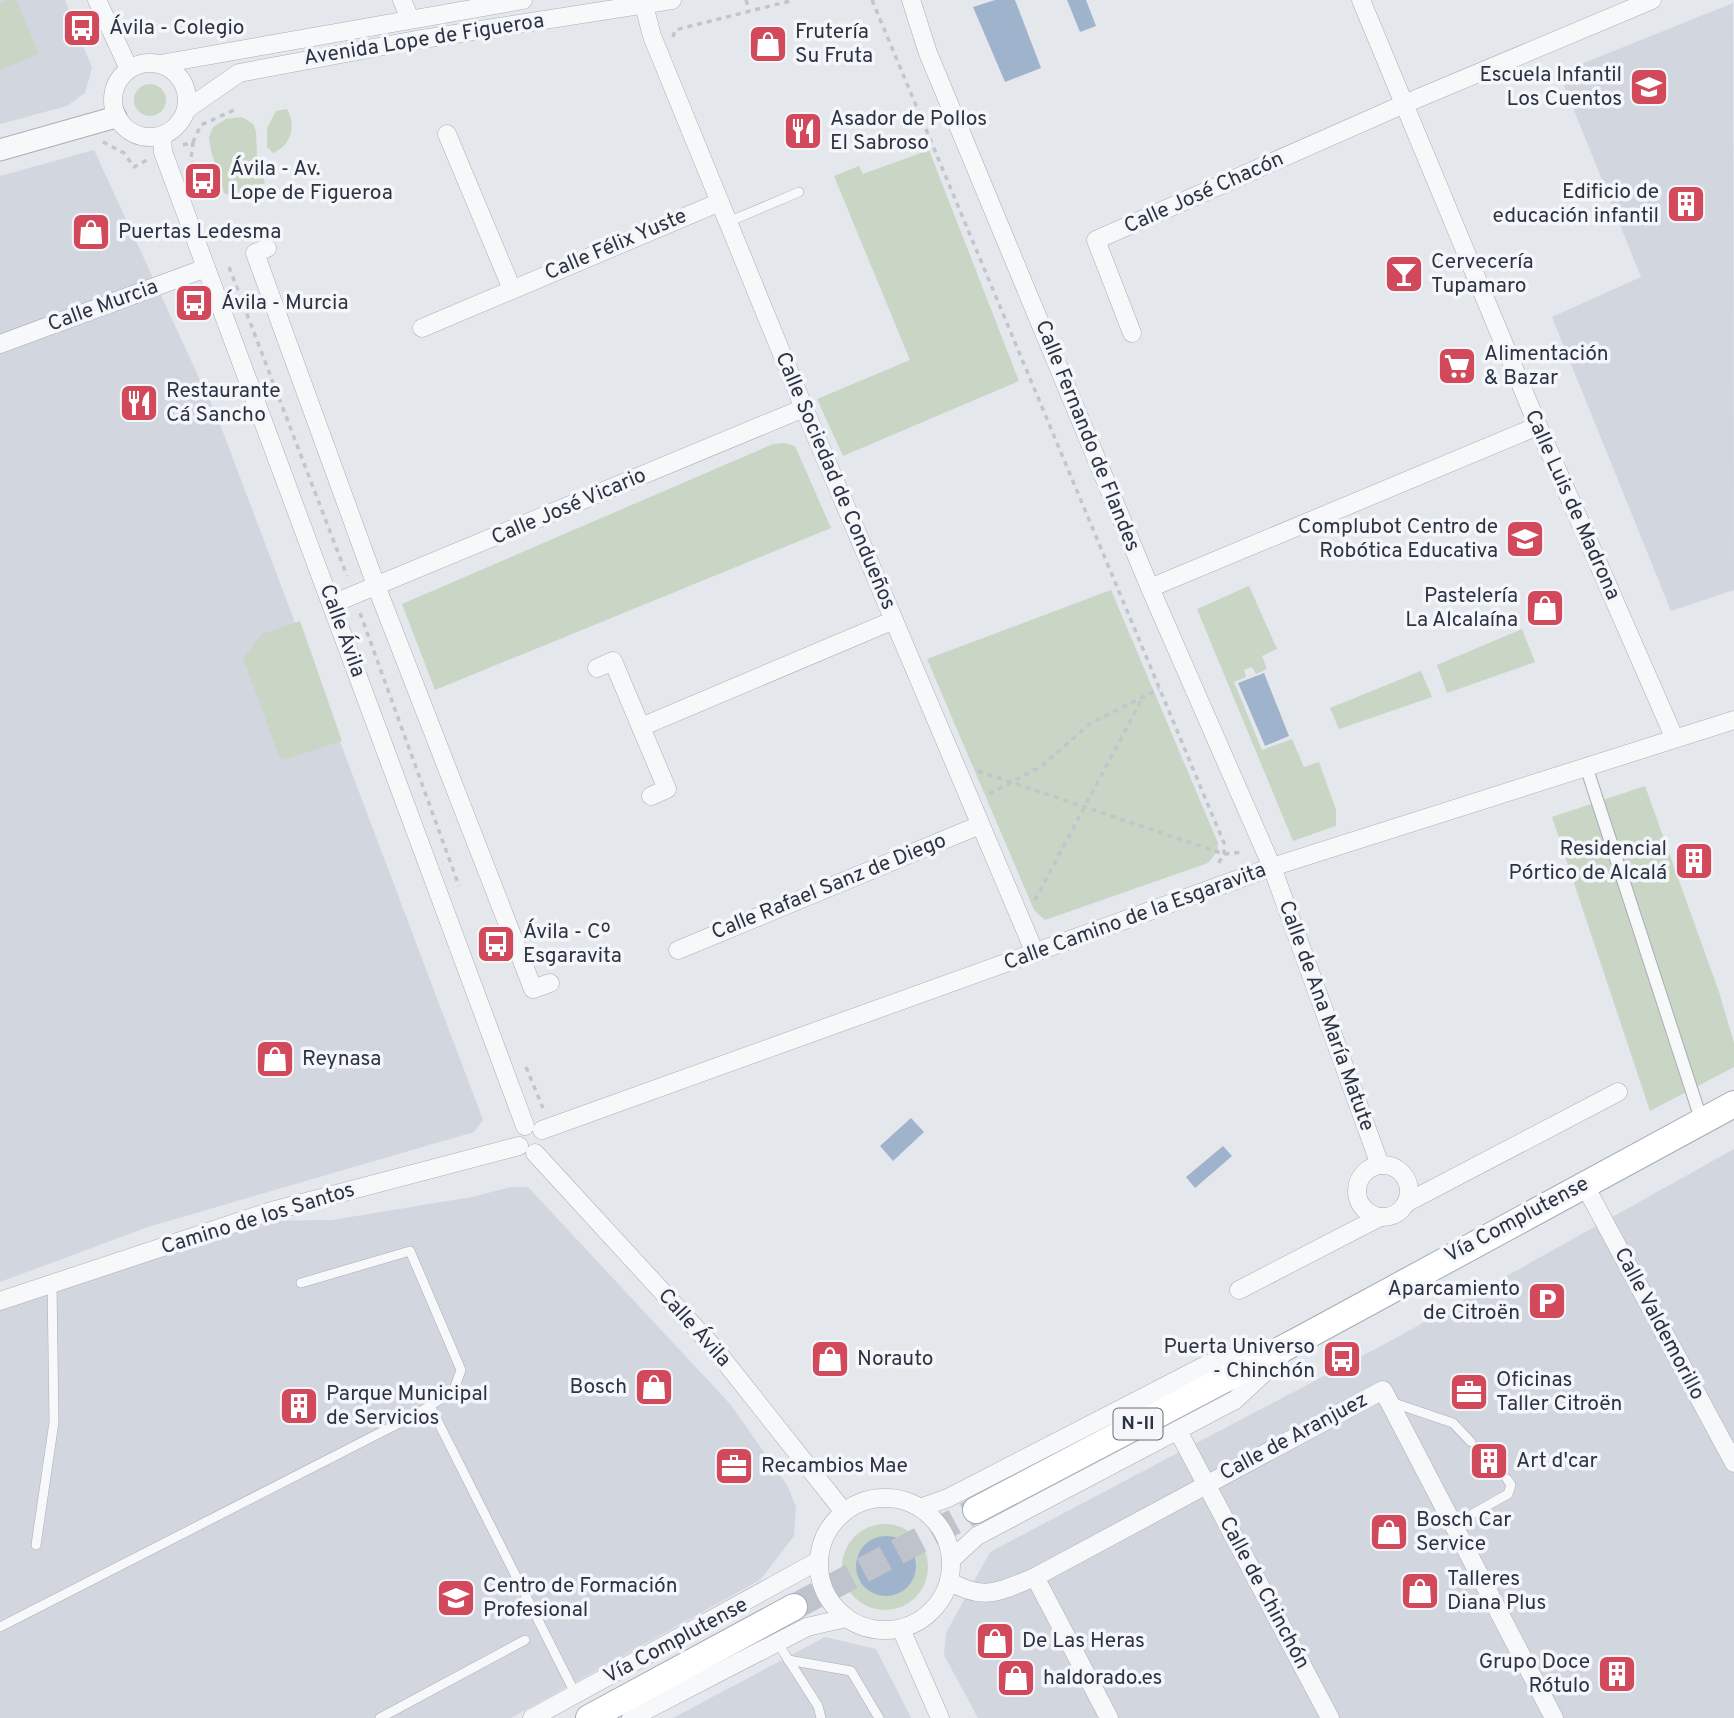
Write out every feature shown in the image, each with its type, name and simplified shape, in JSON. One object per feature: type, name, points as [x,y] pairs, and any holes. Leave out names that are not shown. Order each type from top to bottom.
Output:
[{"type":"main road","name":"Vía Complutense","points":[[975,1510],[1301,1339],[1734,1104]]},
{"type":"main road","name":"Vía Complutense","points":[[589,1718],[623,1710],[793,1607]]},
{"type":"main road","name":"Vía Complutense","points":[[577,1706],[623,1710]]},
{"type":"street","points":[[97,0],[129,69]]},
{"type":"street","points":[[402,0],[410,19]]},
{"type":"street","name":"Avenida Lope de Figueroa","points":[[160,64],[523,0]]},
{"type":"street","name":"Avenida Lope de Figueroa","points":[[187,109],[232,77],[250,71],[416,40],[672,0]]},
{"type":"street","name":"Calle Fernando de Flandes","points":[[911,0],[928,52],[1150,588],[1272,867]]},
{"type":"street","name":"Calle Luis de Madrona","points":[[1361,0],[1402,105],[1538,426],[1674,737]]},
{"type":"street","points":[[1402,105],[1652,0]]},
{"type":"street","name":"Calle Sociedad de Condueños","points":[[644,5],[652,36],[804,408],[1035,953]]},
{"type":"street","points":[[143,64],[160,64],[181,79],[188,98],[187,109],[177,127],[162,136],[141,137],[131,132],[116,117],[113,100],[115,89],[129,69],[143,64]]},
{"type":"street","name":"Calle José Chacón","points":[[1132,333],[1096,240],[1402,105]]},
{"type":"street","points":[[0,150],[116,117]]},
{"type":"street","points":[[447,134],[512,289]]},
{"type":"street","name":"Calle Ávila","points":[[162,136],[163,152],[332,604],[539,1128]]},
{"type":"street","name":"Calle Félix Yuste","points":[[422,328],[720,202]]},
{"type":"street","points":[[267,248],[254,253],[377,588],[533,989],[550,983]]},
{"type":"street","name":"Calle Murcia","points":[[0,344],[206,268]]},
{"type":"street","name":"Calle José Vicario","points":[[332,604],[377,588],[804,408]]},
{"type":"street","points":[[1150,588],[1538,426]]},
{"type":"street","points":[[641,727],[894,620]]},
{"type":"street","points":[[597,668],[613,661],[641,727],[667,789],[651,796]]},
{"type":"street","name":"Calle Camino de la Esgaravita","points":[[539,1128],[1272,867],[1734,720]]},
{"type":"street","points":[[1586,766],[1702,1122]]},
{"type":"street","name":"Calle Rafael Sanz de Diego","points":[[678,950],[980,825]]},
{"type":"street","name":"Calle de Ana María Matute","points":[[1272,867],[1380,1165]]},
{"type":"street","points":[[1239,1290],[1380,1217],[1395,1214],[1406,1203],[1618,1092]]},
{"type":"street","points":[[539,1128],[545,1144],[527,1150],[517,1137],[539,1128]]},
{"type":"street","name":"Calle Ávila","points":[[527,1150],[714,1348],[844,1511]]},
{"type":"street","name":"Camino de los Santos","points":[[0,1301],[268,1212],[527,1150]]},
{"type":"street","points":[[1380,1217],[1371,1215],[1359,1203],[1357,1187],[1365,1172],[1380,1165],[1396,1168],[1407,1180],[1409,1187],[1406,1203]]},
{"type":"street","name":"Calle Valdemorillo","points":[[1584,1184],[1734,1463]]},
{"type":"street","name":"Vía Complutense","points":[[951,1560],[976,1536],[1235,1400],[1301,1339]]},
{"type":"street","name":"Vía Complutense","points":[[920,1508],[948,1498],[1208,1364],[1301,1339]]},
{"type":"street","name":"Calle de Aranjuez","points":[[950,1581],[967,1592],[994,1594],[1035,1577],[1383,1390],[1554,1718]]},
{"type":"street","name":"Calle de Chinchón","points":[[1178,1431],[1330,1718]]},
{"type":"street","points":[[886,1498],[920,1508],[936,1521],[947,1539],[951,1560],[950,1581],[932,1611],[901,1629],[873,1630],[846,1618],[828,1599],[819,1575],[818,1561],[828,1529],[844,1511],[860,1502],[886,1498]]},
{"type":"street","name":"Vía Complutense","points":[[532,1718],[577,1706],[818,1561]]},
{"type":"street","points":[[1035,1577],[1109,1718]]},
{"type":"street","name":"Vía Complutense","points":[[623,1710],[807,1627],[846,1618]]},
{"type":"street","points":[[901,1629],[938,1717]]},
{"type":"lane","points":[[728,222],[799,192]]},
{"type":"lane","points":[[0,1627],[453,1392],[461,1370],[410,1251],[301,1283]]},
{"type":"lane","points":[[36,1545],[54,1422],[52,1283]]},
{"type":"lane","points":[[1389,1401],[1453,1423],[1471,1442]]},
{"type":"lane","points":[[430,1406],[577,1706]]},
{"type":"lane","points":[[1453,1525],[1508,1494],[1511,1485],[1507,1479]]},
{"type":"lane","points":[[380,1718],[525,1640]]},
{"type":"lane","points":[[777,1642],[818,1706],[821,1718]]},
{"type":"lane","points":[[789,1660],[851,1671],[878,1718]]},
{"type":"path","points":[[746,0],[749,11]]},
{"type":"path","points":[[671,46],[675,30],[794,0]]},
{"type":"path","points":[[872,0],[1224,843],[1224,854],[1213,868]]},
{"type":"path","points":[[193,142],[191,158],[201,193]]},
{"type":"path","points":[[226,260],[355,597],[459,887]]},
{"type":"path","points":[[983,797],[1042,766],[1091,723],[1159,689]]},
{"type":"path","points":[[1029,906],[1144,695]]},
{"type":"path","points":[[975,779],[972,770],[975,769],[1084,809],[1230,856],[1262,846]]},
{"type":"path","points":[[524,1063],[539,1128]]},
{"type":"shaded area","points":[[0,0],[65,0],[92,68],[85,93],[67,106],[0,124]]},
{"type":"shaded area","points":[[1733,3],[1734,590],[1671,611],[1552,317],[1641,277],[1559,73]]},
{"type":"shaded area","points":[[94,150],[218,419],[483,1120],[474,1132],[148,1227],[0,1282],[0,176]]},
{"type":"shaded area","points":[[1734,1149],[1734,1718],[978,1718],[944,1655],[946,1633],[990,1552],[1394,1339]]},
{"type":"shaded area","name":"Parque Municipal de Servicios","points":[[511,1187],[528,1187],[731,1405],[787,1485],[796,1507],[794,1536],[760,1580],[511,1718],[0,1718],[0,1308],[256,1221],[332,1220],[472,1197]]},
{"type":"shaded area","points":[[825,1637],[876,1649],[911,1718],[673,1718]]},
{"type":"green space","points":[[16,0],[39,54],[0,70],[0,4]]},
{"type":"green space","points":[[150,84],[161,89],[166,100],[161,111],[150,116],[139,111],[134,100],[139,89]]},
{"type":"green space","points":[[287,109],[292,128],[288,140],[273,153],[267,147],[267,128],[276,111]]},
{"type":"green space","points":[[242,117],[253,124],[256,131],[257,156],[265,183],[230,196],[224,193],[209,137],[213,127],[226,119]]},
{"type":"green space","points":[[929,150],[1019,381],[843,456],[817,399],[910,360],[834,176],[859,166],[863,174]]},
{"type":"green space","points":[[773,444],[795,446],[831,528],[435,690],[402,604]]},
{"type":"green space","points":[[1249,586],[1277,649],[1262,656],[1267,669],[1256,674],[1252,667],[1244,670],[1246,677],[1234,682],[1262,750],[1292,739],[1304,767],[1319,762],[1336,810],[1336,826],[1293,841],[1197,609]]},
{"type":"green space","points":[[1111,590],[1218,843],[1217,852],[1208,863],[1045,920],[1034,910],[927,659]]},
{"type":"green space","points":[[300,621],[342,741],[284,760],[280,758],[243,658],[262,634]]},
{"type":"green space","points":[[1522,629],[1535,662],[1447,693],[1437,665]]},
{"type":"green space","points":[[1421,671],[1432,697],[1339,729],[1330,708]]},
{"type":"green space","points":[[1645,786],[1719,992],[1734,1043],[1734,1067],[1650,1111],[1552,817]]},
{"type":"green space","points":[[885,1524],[909,1531],[921,1543],[928,1567],[921,1591],[909,1603],[885,1610],[861,1603],[849,1591],[842,1567],[849,1543],[861,1531]]},
{"type":"water","points":[[995,0],[1015,0],[1041,68],[1005,82],[973,7]]},
{"type":"water","points":[[1067,0],[1086,0],[1096,26],[1080,32]]},
{"type":"water","points":[[1264,673],[1289,736],[1265,746],[1238,683]]},
{"type":"water","points":[[911,1118],[924,1132],[893,1161],[880,1146]]},
{"type":"water","points":[[1223,1146],[1232,1156],[1195,1188],[1186,1177]]},
{"type":"water","points":[[880,1536],[892,1536],[911,1549],[916,1566],[914,1578],[903,1591],[892,1596],[880,1596],[861,1583],[856,1572],[856,1560],[869,1541]]},
{"type":"tunnel","points":[[794,1607],[976,1510]]},
{"type":"place","name":"Ávila - Colegio","points":[[82,28]]},
{"type":"place","name":"Frutería Su Fruta","points":[[768,44]]},
{"type":"place","name":"Escuela Infantil Los Cuentos","points":[[1649,87]]},
{"type":"place","name":"Asador de Pollos El Sabroso","points":[[803,131]]},
{"type":"place","name":"Ávila - Av. Lope de Figueroa","points":[[203,181]]},
{"type":"place","name":"Edificio de educación infantil","points":[[1686,204]]},
{"type":"place","name":"Puertas Ledesma","points":[[91,232]]},
{"type":"place","name":"Cervecería Tupamaro","points":[[1404,274]]},
{"type":"place","name":"Ávila - Murcia","points":[[194,303]]},
{"type":"place","name":"Alimentación & Bazar","points":[[1457,366]]},
{"type":"place","name":"Restaurante Cá Sancho","points":[[139,403]]},
{"type":"place","name":"Complubot Centro de Robótica Educativa","points":[[1525,539]]},
{"type":"place","name":"Pastelería La Alcalaína","points":[[1545,608]]},
{"type":"place","name":"Residencial Pórtico de Alcalá","points":[[1694,861]]},
{"type":"place","name":"Ávila - Cº Esgaravita","points":[[496,944]]},
{"type":"place","name":"Reynasa","points":[[275,1059]]},
{"type":"place","name":"Aparcamiento de Citroën","points":[[1547,1301]]},
{"type":"place","name":"Norauto","points":[[830,1359]]},
{"type":"place","name":"Puerta Universo - Chinchón","points":[[1342,1359]]},
{"type":"place","name":"Bosch","points":[[654,1387]]},
{"type":"place","name":"Oficinas Taller Citroën","points":[[1469,1392]]},
{"type":"place","name":"Parque Municipal de Servicios","points":[[299,1406]]},
{"type":"place","name":"Art d'car","points":[[1489,1461]]},
{"type":"place","name":"Recambios Mae","points":[[734,1466]]},
{"type":"place","name":"Bosch Car Service","points":[[1389,1532]]},
{"type":"place","name":"Talleres Diana Plus","points":[[1420,1591]]},
{"type":"place","name":"Centro de Formación Profesional","points":[[456,1598]]},
{"type":"place","name":"De Las Heras","points":[[995,1641]]},
{"type":"place","name":"Grupo Doce Rótulo","points":[[1617,1674]]},
{"type":"place","name":"haldorado.es","points":[[1016,1678]]}]
